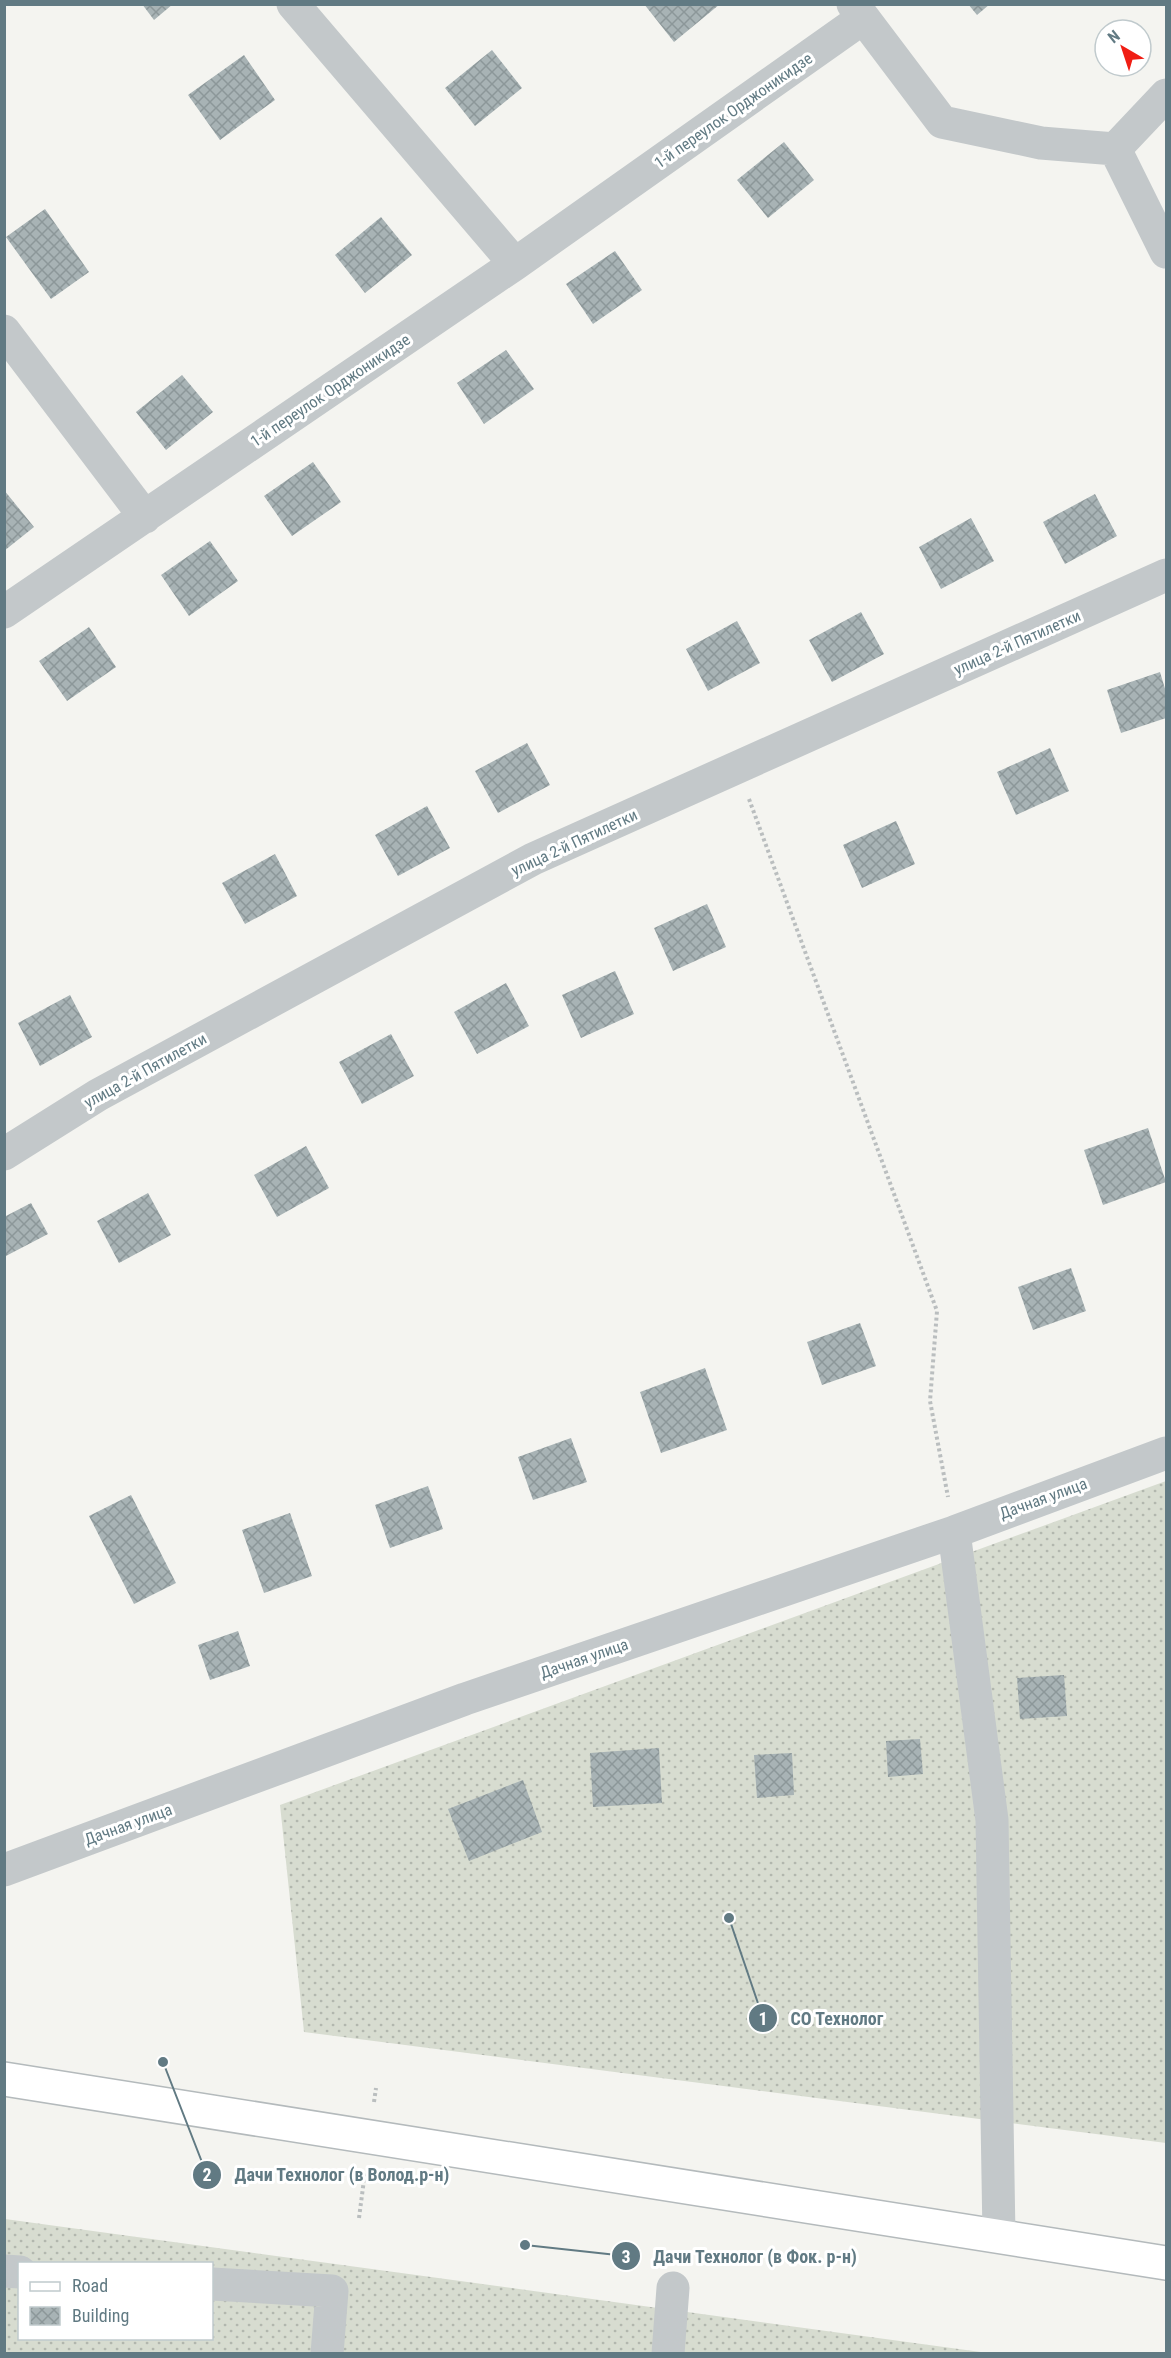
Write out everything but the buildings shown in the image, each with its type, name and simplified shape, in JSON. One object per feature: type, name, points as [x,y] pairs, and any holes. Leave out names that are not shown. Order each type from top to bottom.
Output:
[{"type":"main road","points":[[4,2079],[1167,2263]]},
{"type":"street","points":[[293,4],[515,264]]},
{"type":"street","points":[[858,11],[942,122],[1041,143],[1114,149]]},
{"type":"street","name":"1-й переулок Орджоникидзе","points":[[4,612],[515,264],[858,11]]},
{"type":"street","points":[[1114,149],[1167,95]]},
{"type":"street","points":[[1114,149],[1167,252]]},
{"type":"street","points":[[4,331],[145,517]]},
{"type":"street","name":"улица 2-й Пятилетки","points":[[4,1154],[98,1095],[533,859],[1167,575]]},
{"type":"street","name":"Дачная улица","points":[[4,1870],[465,1699],[954,1532],[1167,1453]]},
{"type":"street","points":[[954,1532],[992,1820],[999,2236]]},
{"type":"street","points":[[213,2284],[332,2291],[327,2354]]},
{"type":"street","points":[[668,2354],[673,2288]]},
{"type":"path","points":[[738,767],[938,1311],[930,1401],[954,1532]]},
{"type":"shaded area","points":[[1166,1481],[1166,2143],[304,2032],[280,1805]]},
{"type":"shaded area","points":[[5,2219],[988,2353],[5,2353]]},
{"type":"place","name":"СО Технолог","points":[[729,1918]]},
{"type":"place","name":"Дачи Технолог (в Волод.р-н)","points":[[163,2062]]},
{"type":"place","name":"Дачи Технолог (в Фок. р-н)","points":[[525,2245]]}]
